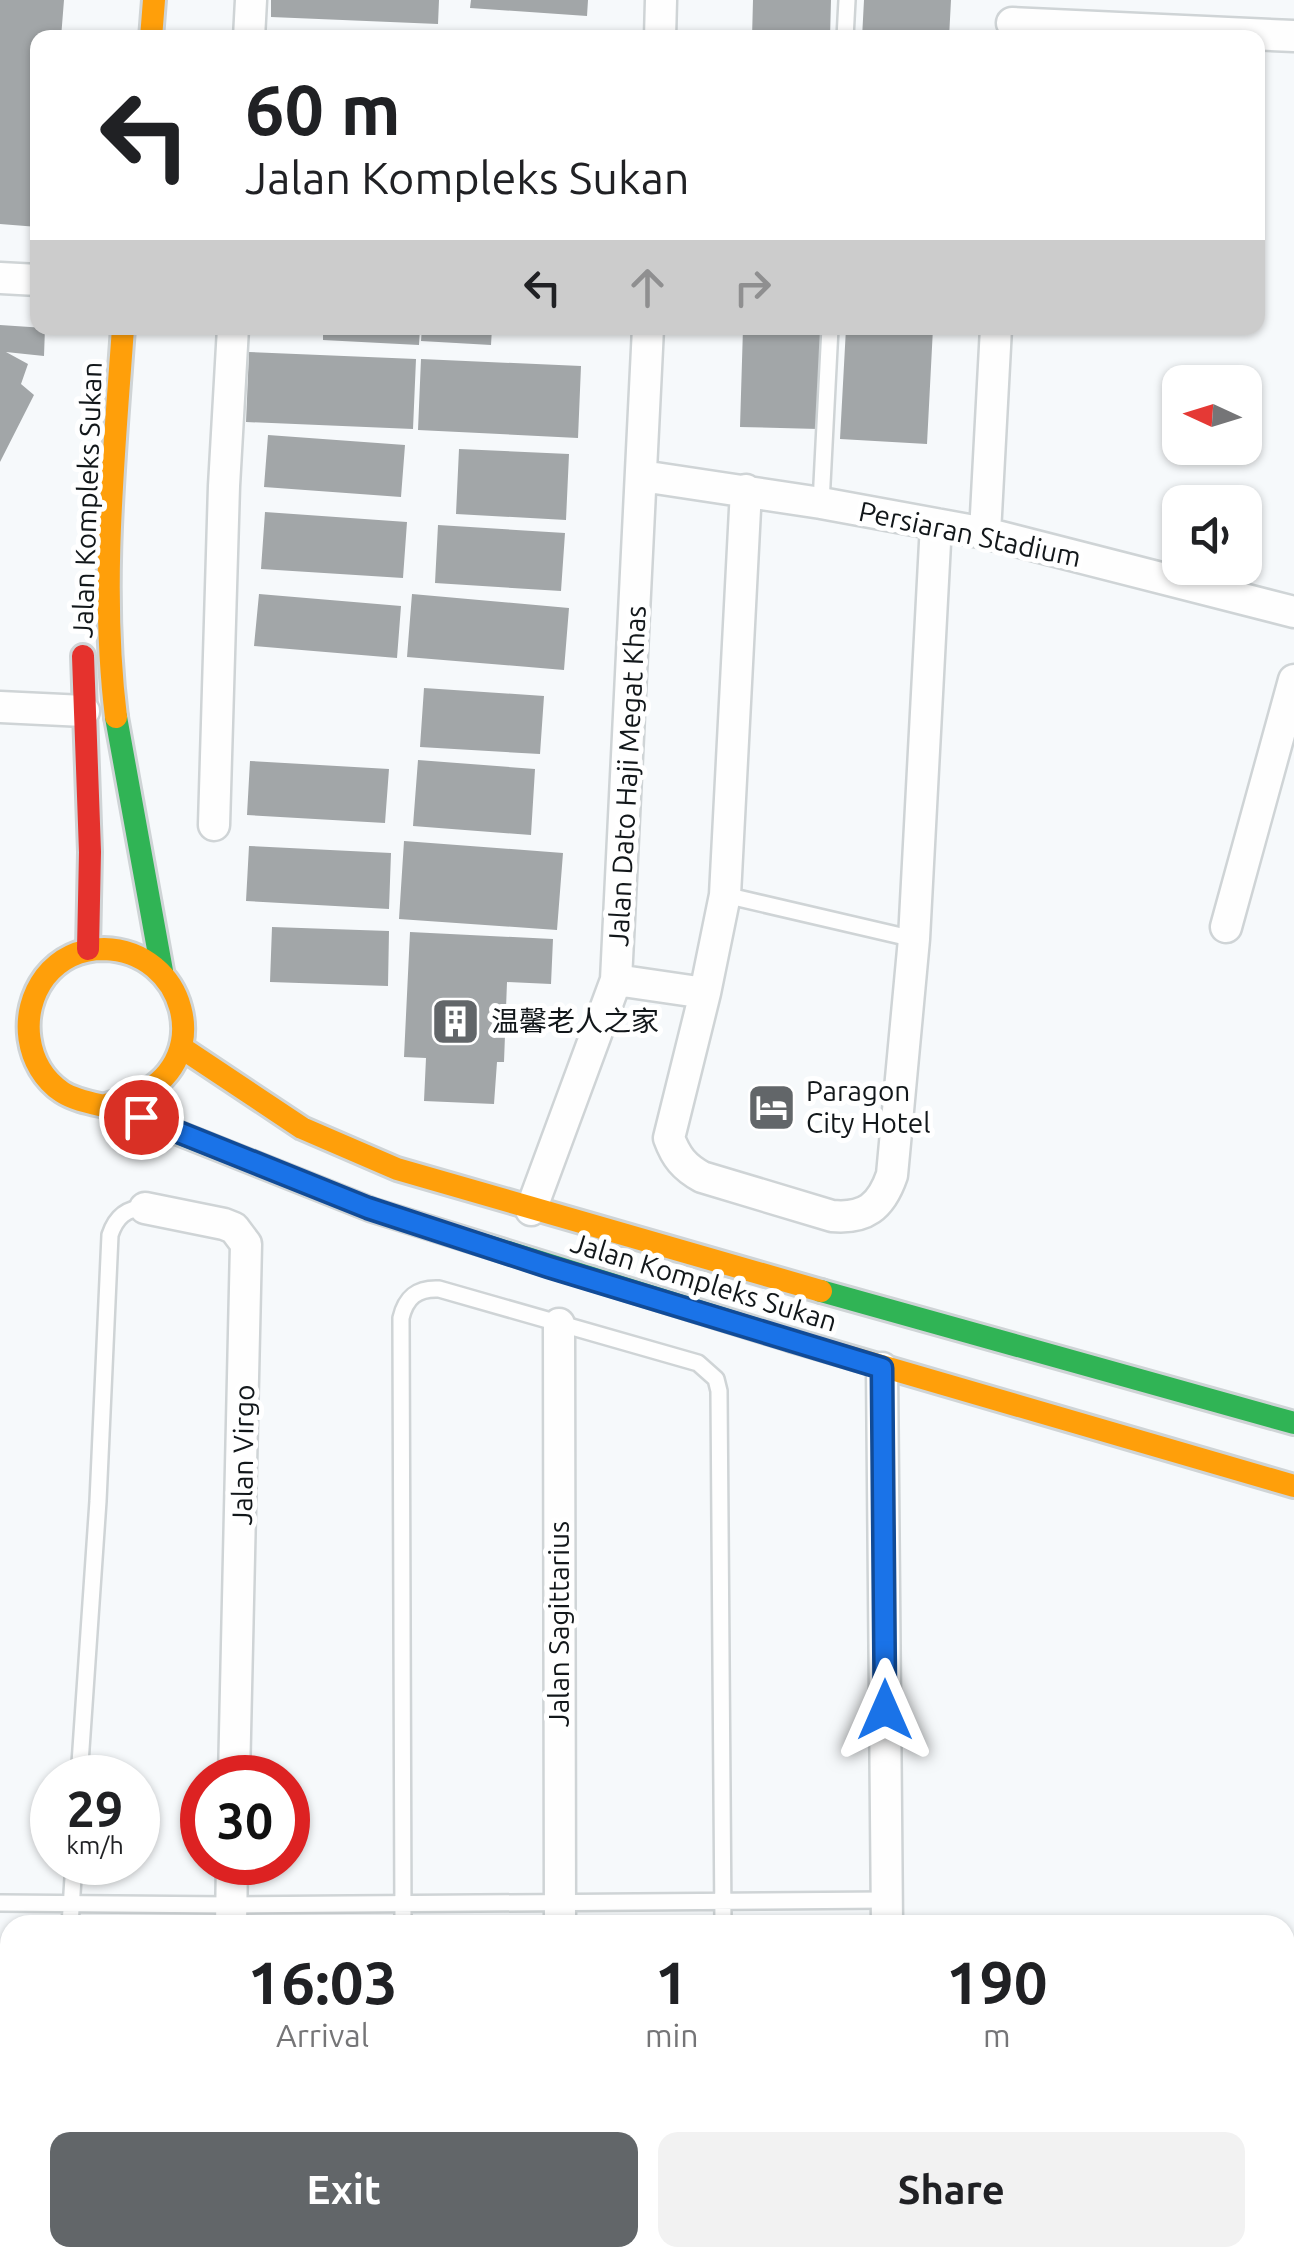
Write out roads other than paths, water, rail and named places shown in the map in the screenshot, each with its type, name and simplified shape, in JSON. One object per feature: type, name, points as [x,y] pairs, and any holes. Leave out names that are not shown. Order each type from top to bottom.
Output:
[{"type":"main road","points":[[152,30],[154,0]]},
{"type":"main road","name":"Jalan Kompleks Sukan","points":[[123,335],[108,584],[114,698],[162,971],[178,994],[184,1020],[182,1048],[302,1128],[397,1169],[1294,1423]]},
{"type":"main road","name":"Jalan Kompleks Sukan","points":[[83,631],[90,852],[88,949]]},
{"type":"main road","points":[[44,1075],[32,1054],[26,993],[48,973],[66,958],[88,949],[115,948],[140,955],[162,971]]},
{"type":"main road","points":[[106,1106],[132,1101],[154,1089],[172,1070],[182,1048]]},
{"type":"main road","name":"Jalan Kompleks Sukan","points":[[14,1066],[44,1075],[62,1092],[83,1102],[175,1129],[368,1208],[882,1368],[1294,1486]]},
{"type":"street","points":[[249,30],[251,0]]},
{"type":"street","points":[[660,30],[661,0]]},
{"type":"street","points":[[1013,20],[1189,30]]},
{"type":"street","points":[[1265,34],[1294,36]]},
{"type":"street","points":[[0,278],[30,280]]},
{"type":"street","points":[[214,825],[233,335]]},
{"type":"street","name":"Jalan Dato Haji Megat Khas","points":[[531,1210],[616,980],[648,335]]},
{"type":"street","points":[[984,533],[996,335]]},
{"type":"street","name":"Persiaran Stadium","points":[[642,476],[821,502],[984,533],[1294,612]]},
{"type":"street","points":[[746,490],[725,895],[669,1138],[686,1169],[702,1177],[832,1216],[852,1218],[871,1211],[885,1195],[892,1176],[914,939],[936,524]]},
{"type":"street","points":[[1226,927],[1294,680]]},
{"type":"street","points":[[0,707],[84,711]]},
{"type":"street","points":[[616,980],[705,993]]},
{"type":"street","name":"Jalan Virgo","points":[[145,1208],[224,1224],[234,1228],[246,1244],[235,1755]]},
{"type":"street","name":"Jalan Sagittarius","points":[[558,1324],[560,1914]]},
{"type":"street","points":[[882,1368],[887,1912]]},
{"type":"street","points":[[231,1915],[232,1885]]},
{"type":"lane","points":[[845,30],[847,0]]},
{"type":"lane","points":[[821,502],[830,335]]},
{"type":"lane","points":[[725,895],[914,939]]},
{"type":"lane","points":[[81,1755],[110,1235],[122,1214],[145,1208]]},
{"type":"lane","points":[[403,1915],[402,1318],[404,1305],[413,1294],[426,1288],[698,1363],[716,1379],[724,1915]]},
{"type":"lane","points":[[70,1915],[72,1885]]},
{"type":"lane","points":[[0,1903],[231,1915],[402,1904],[560,1914],[724,1901],[887,1912]]},
{"type":"place","name":"温馨老人之家","points":[[456,1021]]},
{"type":"place","name":"Paragon City Hotel","points":[[771,1107]]}]
